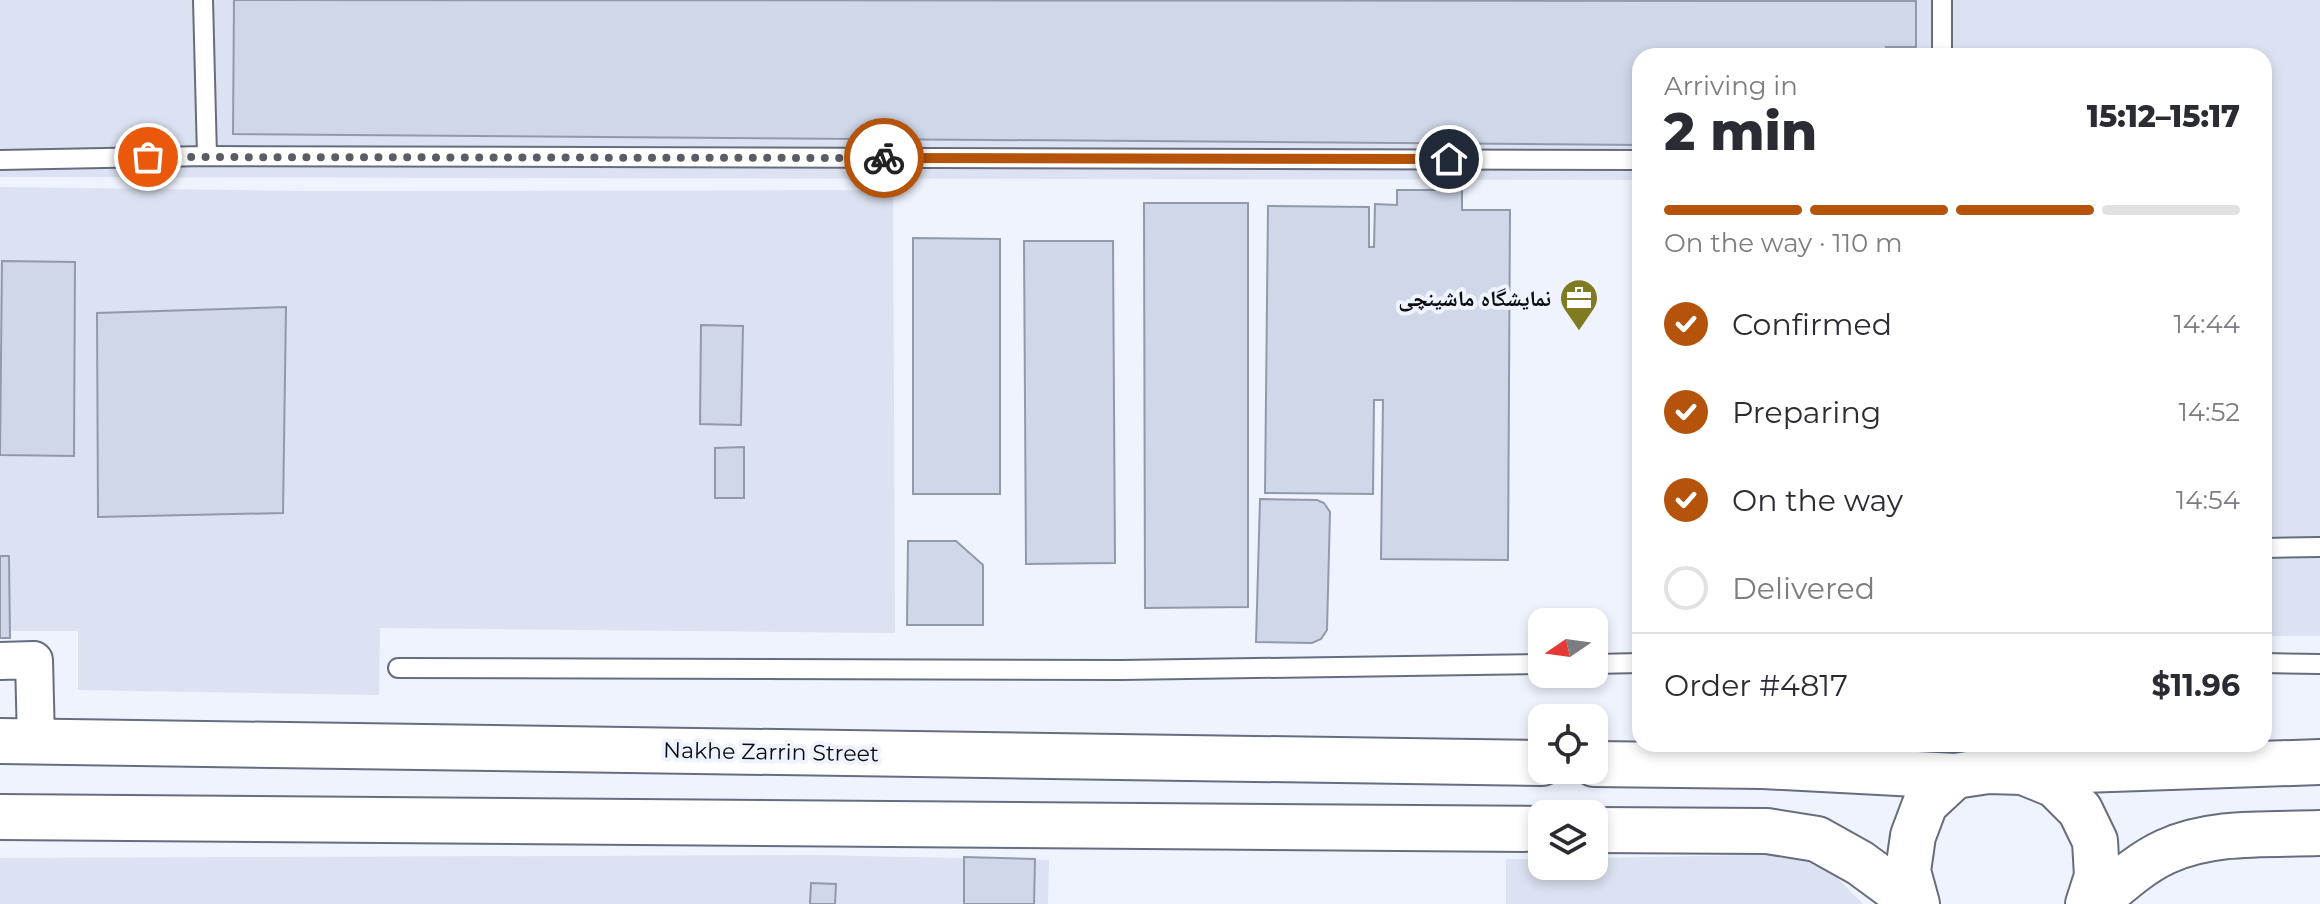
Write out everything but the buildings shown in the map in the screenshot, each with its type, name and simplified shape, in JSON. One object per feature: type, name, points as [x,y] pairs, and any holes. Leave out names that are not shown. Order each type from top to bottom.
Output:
[{"type":"street","points":[[0,661],[34,660],[18,741]]},
{"type":"street","name":"Nakhe Zarrin Street","points":[[18,741],[1528,763]]},
{"type":"street","points":[[1608,764],[1763,766],[1955,776],[1988,771],[2023,772],[2091,763],[2320,762]]},
{"type":"street","points":[[2023,772],[2055,785],[2080,810],[2095,841],[2097,876],[2091,904]]},
{"type":"street","points":[[1916,904],[1908,871],[1913,836],[1925,804],[1955,776]]},
{"type":"street","points":[[0,817],[1528,829]]},
{"type":"street","points":[[1608,830],[1767,831],[1817,839],[1860,863],[1916,904]]},
{"type":"street","points":[[2091,904],[2163,853],[2195,841],[2230,836],[2320,833]]},
{"type":"lane","points":[[203,0],[207,156]]},
{"type":"lane","points":[[1942,0],[1942,48]]},
{"type":"lane","points":[[0,160],[207,156],[1632,160]]},
{"type":"lane","points":[[2272,548],[2320,547]]},
{"type":"lane","points":[[1608,664],[1632,663]]},
{"type":"lane","points":[[2272,663],[2320,664]]},
{"type":"lane","points":[[398,668],[1121,670],[1528,664]]},
{"type":"shaded area","points":[[0,0],[2320,0],[2320,636],[2272,636],[2272,48],[1632,48],[1632,180],[0,177]]},
{"type":"shaded area","points":[[0,187],[313,191],[893,190],[895,633],[380,628],[379,695],[78,690],[78,631],[0,631]]},
{"type":"shaded area","points":[[1814,854],[1863,904],[1506,904],[1506,859],[1528,859],[1528,880],[1608,880],[1608,858]]},
{"type":"shaded area","points":[[813,855],[1049,860],[1048,904],[0,904],[0,858]]},
{"type":"way so far","points":[[148,157],[884,158]]},
{"type":"place","name":"نمایشگاه ماشینچی","points":[[1579,332]]},
{"type":"route","points":[[884,158],[1449,159]]}]
